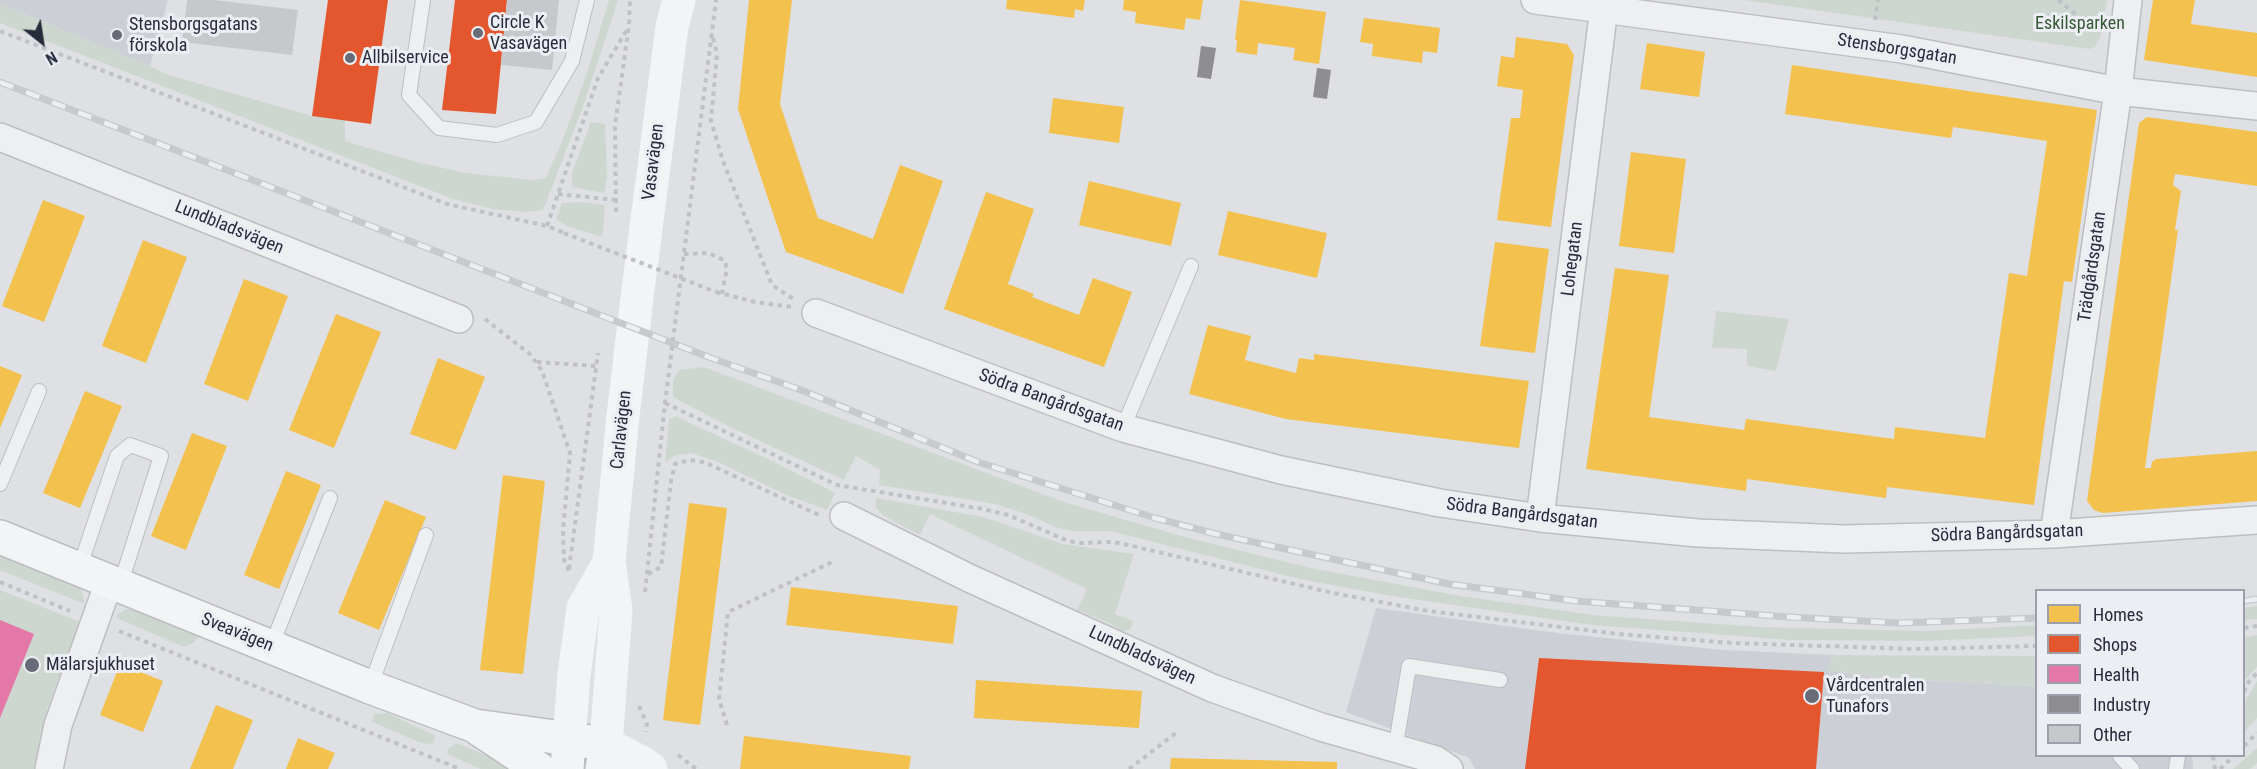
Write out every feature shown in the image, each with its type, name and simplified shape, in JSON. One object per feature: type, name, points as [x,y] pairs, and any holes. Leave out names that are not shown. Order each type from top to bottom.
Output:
[{"type":"main road","name":"Vasavägen","points":[[637,298],[673,9]]},
{"type":"main road","name":"Carlavägen","points":[[604,756],[616,610],[609,562],[637,298]]},
{"type":"main road","name":"Sveavägen","points":[[0,537],[370,687],[475,726],[568,754],[604,756],[643,763],[651,769]]},
{"type":"main road","name":"Carlavägen","points":[[568,754],[574,675],[583,608],[609,562]]},
{"type":"main road","name":"Sveavägen","points":[[475,726],[539,769]]},
{"type":"street","name":"Stensborgsgatan","points":[[1535,0],[1605,5],[1902,49],[2118,91],[2257,106]]},
{"type":"street","name":"Trädgårdsgatan","points":[[2054,534],[2118,91],[2128,0]]},
{"type":"street","name":"Lohegatan","points":[[1540,518],[1605,5]]},
{"type":"street","name":"Lundbladsvägen","points":[[0,137],[459,319]]},
{"type":"street","name":"Södra Bangårdsgatan","points":[[816,314],[1123,428],[1281,470],[1440,503],[1540,518],[1698,533],[1844,539],[2054,534],[2257,520]]},
{"type":"street","name":"Lundbladsvägen","points":[[844,516],[971,579],[1212,688],[1321,727],[1436,760],[1449,769]]},
{"type":"street","points":[[49,769],[58,725],[95,621],[115,584]]},
{"type":"lane","points":[[423,0],[410,95],[439,128],[497,135],[536,122],[572,61],[587,0]]},
{"type":"lane","points":[[1123,428],[1191,266]]},
{"type":"lane","points":[[0,484],[39,391]]},
{"type":"lane","points":[[79,569],[117,456],[130,445],[161,456],[115,584]]},
{"type":"lane","points":[[271,647],[330,498]]},
{"type":"lane","points":[[370,687],[426,535]]},
{"type":"lane","points":[[1395,750],[1409,666],[1500,680]]},
{"type":"lane","points":[[2121,757],[2132,769]]},
{"type":"path","points":[[615,219],[615,126],[629,25],[630,0]]},
{"type":"path","points":[[645,598],[665,403],[716,0]]},
{"type":"path","points":[[2058,0],[2104,38],[2123,44]]},
{"type":"path","points":[[547,226],[598,78],[629,25]]},
{"type":"path","points":[[0,31],[447,204],[547,226],[722,294],[755,302],[792,307],[816,314]]},
{"type":"path","points":[[712,35],[717,54],[711,121],[728,172],[772,285],[816,314]]},
{"type":"path","points":[[558,194],[616,200]]},
{"type":"path","points":[[610,258],[611,248]]},
{"type":"path","points":[[684,254],[708,253],[724,260],[727,268],[722,294]]},
{"type":"path","points":[[459,319],[473,315],[483,317],[531,355],[542,371],[570,453],[563,531],[564,560],[569,572],[599,343]]},
{"type":"path","points":[[536,362],[596,366]]},
{"type":"path","points":[[665,403],[837,484],[984,509],[1008,515],[1068,541],[1120,543],[1333,594],[1429,611],[1618,634],[1732,643],[1915,649],[2035,646]]},
{"type":"path","points":[[647,575],[660,567],[675,464],[689,460],[704,462],[833,521],[844,516]]},
{"type":"path","points":[[727,725],[719,699],[728,612],[832,562]]},
{"type":"path","points":[[0,582],[460,769]]},
{"type":"path","points":[[2245,689],[2257,673]]},
{"type":"path","points":[[1130,769],[1176,733]]},
{"type":"path","points":[[2245,745],[2257,733]]},
{"type":"path","points":[[2220,769],[2233,757]]},
{"type":"shaded area","name":"Stensborgsgatans förskola","points":[[0,0],[168,0],[150,66],[0,4]]},
{"type":"shaded area","points":[[1376,608],[1557,633],[1723,650],[1833,655],[1827,670],[1885,678],[2035,686],[2035,757],[2192,757],[2193,769],[1475,769],[1469,758],[1346,712]]},
{"type":"green space","points":[[609,0],[618,0],[583,107],[543,210],[527,212],[493,209],[453,199],[0,23],[0,4],[165,74],[312,116],[345,120],[345,141],[416,162],[466,173],[533,180],[546,178],[563,139],[586,76]]},
{"type":"green space","name":"Eskilsparken","points":[[1745,0],[2107,0],[2101,35],[2095,47],[2089,49]]},
{"type":"green space","points":[[591,122],[605,124],[607,177],[604,193],[572,187],[572,173]]},
{"type":"green space","points":[[580,202],[604,205],[602,237],[567,226],[556,219],[562,203]]},
{"type":"green space","points":[[1716,311],[1789,319],[1776,371],[1747,366],[1747,349],[1712,348]]},
{"type":"green space","points":[[704,367],[1064,502],[1181,536],[1315,569],[1461,596],[1592,615],[1761,627],[1927,631],[2035,625],[2035,636],[1925,641],[1791,640],[1592,625],[1392,596],[1300,579],[1110,531],[1073,531],[1057,528],[1029,515],[995,504],[879,485],[880,470],[856,456],[844,480],[730,427],[673,397],[673,381],[679,370]]},
{"type":"green space","points":[[675,416],[835,493],[827,510],[786,495],[718,462],[691,453],[676,455],[665,462],[669,420]]},
{"type":"green space","points":[[876,498],[983,517],[1063,544],[1134,554],[1115,614],[1133,621],[1130,630],[1122,631],[1107,622],[1077,610],[1087,589],[930,514],[920,535],[884,516],[876,508]]},
{"type":"green space","points":[[0,555],[60,578],[81,589],[85,604],[0,570]]},
{"type":"green space","name":"Mälarsjukhuset","points":[[0,590],[80,622],[47,709],[43,769],[0,769]]},
{"type":"green space","points":[[2257,606],[2257,619],[2245,620],[2245,608]]},
{"type":"green space","points":[[125,609],[137,609],[199,636],[193,643],[184,647],[115,617]]},
{"type":"green space","points":[[2257,635],[2257,667],[2245,680],[2245,637]]},
{"type":"green space","points":[[1833,655],[2035,656],[2035,686],[1885,678],[1826,670]]},
{"type":"green space","points":[[2257,681],[2257,718],[2245,731],[2245,701]]},
{"type":"green space","points":[[387,713],[436,736],[432,744],[421,743],[372,722],[374,714]]},
{"type":"green space","points":[[456,743],[518,769],[481,769],[449,755],[447,750]]},
{"type":"green space","points":[[2257,748],[2257,763],[2250,769],[2233,769]]},
{"type":"building: Homes","points":[[749,0],[792,0],[780,104],[818,218],[873,239],[900,165],[943,181],[903,294],[786,252],[738,109]]},
{"type":"building: Homes","points":[[1007,0],[1085,0],[1083,11],[1075,9],[1074,18],[1006,9]]},
{"type":"building: Homes","points":[[1124,0],[1203,0],[1200,20],[1186,18],[1184,30],[1135,23],[1136,12],[1123,10]]},
{"type":"building: Homes","points":[[1240,0],[1326,12],[1319,64],[1293,60],[1295,48],[1258,43],[1257,55],[1236,52],[1237,40],[1235,40]]},
{"type":"building: Homes","points":[[2153,0],[2195,0],[2191,24],[2257,33],[2257,77],[2144,60]]},
{"type":"building: Homes","points":[[1364,18],[1440,28],[1437,53],[1423,51],[1422,63],[1372,56],[1373,44],[1360,42]]},
{"type":"building: Homes","points":[[1516,37],[1567,44],[1574,55],[1551,227],[1497,220],[1511,118],[1520,118],[1523,90],[1497,86],[1501,56],[1514,58]]},
{"type":"building: Homes","points":[[1647,43],[1705,52],[1699,97],[1640,89]]},
{"type":"building: Homes","points":[[1792,65],[2097,110],[2072,282],[2064,281],[2034,505],[1887,487],[1886,498],[1747,479],[1746,491],[1586,469],[1615,268],[1669,275],[1649,417],[1744,430],[1746,419],[1894,439],[1895,427],[1985,438],[2009,273],[2027,276],[2047,141],[1953,127],[1951,138],[1785,114]]},
{"type":"building: Homes","points":[[1053,98],[1124,107],[1119,143],[1049,133]]},
{"type":"building: Homes","points":[[2147,117],[2257,132],[2257,186],[2175,174],[2173,185],[2181,191],[2175,230],[2178,230],[2145,468],[2151,468],[2152,462],[2156,459],[2257,451],[2257,501],[2103,513],[2094,510],[2087,501],[2139,123]]},
{"type":"building: Homes","points":[[1631,152],[1686,159],[1674,253],[1619,246]]},
{"type":"building: Homes","points":[[1089,181],[1181,203],[1171,246],[1079,225]]},
{"type":"building: Homes","points":[[986,192],[1034,209],[1008,284],[1034,294],[1032,297],[1079,315],[1093,278],[1132,292],[1104,367],[944,309]]},
{"type":"building: Homes","points":[[43,200],[85,216],[44,322],[2,306]]},
{"type":"building: Homes","points":[[1228,211],[1327,233],[1317,278],[1218,255]]},
{"type":"building: Homes","points":[[143,240],[187,257],[146,363],[102,346]]},
{"type":"building: Homes","points":[[1495,242],[1549,249],[1535,353],[1480,346]]},
{"type":"building: Homes","points":[[244,279],[288,296],[248,401],[204,384]]},
{"type":"building: Homes","points":[[336,314],[381,332],[334,448],[289,430]]},
{"type":"building: Homes","points":[[1208,325],[1251,336],[1245,360],[1296,373],[1299,358],[1314,360],[1314,354],[1529,381],[1519,448],[1286,419],[1189,394]]},
{"type":"building: Homes","points":[[438,358],[485,377],[456,450],[410,434]]},
{"type":"building: Homes","points":[[0,366],[22,375],[0,428]]},
{"type":"building: Homes","points":[[85,391],[122,406],[80,508],[43,493]]},
{"type":"building: Homes","points":[[192,433],[227,446],[186,550],[151,536]]},
{"type":"building: Homes","points":[[286,471],[321,485],[279,589],[244,575]]},
{"type":"building: Homes","points":[[503,475],[545,481],[523,674],[480,670]]},
{"type":"building: Homes","points":[[385,500],[426,517],[379,630],[338,613]]},
{"type":"building: Homes","points":[[689,503],[727,508],[700,725],[663,720]]},
{"type":"building: Homes","points":[[791,587],[958,606],[953,644],[786,625]]},
{"type":"building: Homes","points":[[120,664],[163,681],[143,732],[100,715]]},
{"type":"building: Homes","points":[[976,680],[1142,691],[1139,728],[974,718]]},
{"type":"building: Homes","points":[[216,705],[253,720],[233,769],[190,769]]},
{"type":"building: Homes","points":[[744,736],[911,756],[909,769],[740,769]]},
{"type":"building: Homes","points":[[298,738],[335,753],[328,769],[286,769]]},
{"type":"building: Homes","points":[[1171,758],[1337,762],[1337,769],[1170,769]]},
{"type":"building: Shops","name":"Allbilservice","points":[[328,0],[388,0],[371,124],[312,116]]},
{"type":"building: Shops","name":"Circle K Vasavägen","points":[[455,0],[507,0],[496,114],[442,110]]},
{"type":"building: Shops","points":[[1539,658],[1824,672],[1816,769],[1525,769]]},
{"type":"building: Health","points":[[0,620],[34,634],[0,718]]},
{"type":"building: Industry","points":[[1201,46],[1216,48],[1211,79],[1197,77]]},
{"type":"building: Industry","points":[[1317,68],[1331,70],[1327,99],[1313,97]]},
{"type":"building: Other","points":[[187,0],[214,0],[298,10],[292,55],[182,42]]},
{"type":"building: Other","points":[[507,0],[559,0],[552,70],[501,65]]},
{"type":"railway","points":[[0,82],[711,358],[801,390],[978,462],[1155,518],[1216,534],[1449,584],[1576,601],[1899,623],[2035,618]]},
{"type":"railway","points":[[2245,601],[2257,599]]},
{"type":"place","name":"Circle K Vasavägen","points":[[478,33]]},
{"type":"place","name":"Stensborgsgatans förskola","points":[[117,35]]},
{"type":"place","name":"Allbilservice","points":[[350,58]]},
{"type":"place","name":"Mälarsjukhuset","points":[[32,665]]},
{"type":"place","name":"Vårdcentralen Tunafors","points":[[1812,696]]}]
